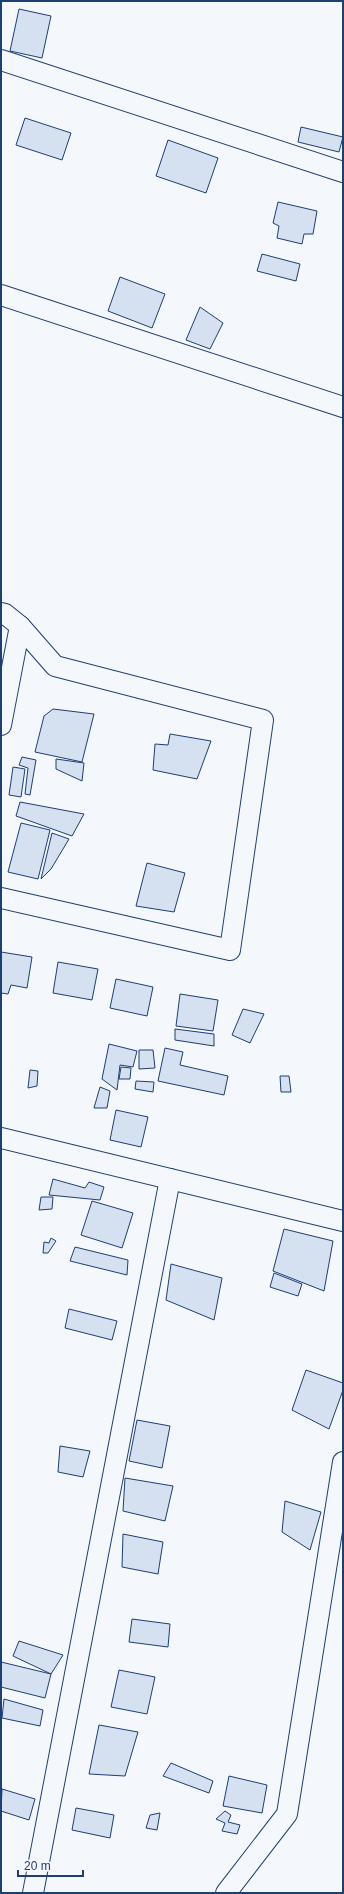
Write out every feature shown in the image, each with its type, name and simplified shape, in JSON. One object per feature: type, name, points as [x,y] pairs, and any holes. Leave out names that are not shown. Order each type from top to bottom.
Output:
[{"type":"street","points":[[1,60],[343,172]]},
{"type":"street","points":[[1,295],[343,407]]},
{"type":"street","points":[[1,613],[5,614],[20,626],[55,666],[263,720],[230,950],[1,898]]},
{"type":"street","points":[[1,725],[20,626]]},
{"type":"street","points":[[1,1138],[343,1221]]},
{"type":"street","points":[[33,1893],[170,1179]]},
{"type":"street","points":[[226,1893],[286,1814],[343,1462]]},
{"type":"building","points":[[19,9],[51,16],[42,58],[10,51]]},
{"type":"building","points":[[25,118],[71,133],[62,160],[16,145]]},
{"type":"building","points":[[301,127],[343,137],[339,152],[298,142]]},
{"type":"building","points":[[168,140],[218,158],[206,193],[156,176]]},
{"type":"building","points":[[278,202],[317,211],[313,234],[304,234],[302,244],[277,238],[279,226],[273,223]]},
{"type":"building","points":[[262,254],[300,264],[296,281],[257,271]]},
{"type":"building","points":[[120,277],[165,294],[152,328],[108,311]]},
{"type":"building","points":[[200,307],[223,323],[210,349],[186,340]]},
{"type":"building","points":[[53,709],[94,714],[82,762],[35,752],[44,716]]},
{"type":"building","points":[[170,734],[211,741],[197,779],[153,770],[155,744],[168,745]]},
{"type":"building","points":[[22,757],[36,760],[30,795],[25,794],[28,768],[19,765]]},
{"type":"building","points":[[56,759],[84,763],[82,781],[56,769]]},
{"type":"building","points":[[13,767],[25,769],[21,797],[9,795]]},
{"type":"building","points":[[20,802],[84,814],[72,836],[16,816]]},
{"type":"building","points":[[21,823],[50,830],[38,879],[8,872]]},
{"type":"building","points":[[52,833],[69,839],[51,869],[41,879]]},
{"type":"building","points":[[147,863],[185,873],[174,912],[136,906]]},
{"type":"building","points":[[1,952],[32,957],[27,988],[11,985],[8,994],[1,993]]},
{"type":"building","points":[[58,962],[98,969],[92,1000],[53,993]]},
{"type":"building","points":[[116,979],[153,987],[147,1016],[110,1008]]},
{"type":"building","points":[[180,994],[218,1000],[213,1031],[176,1026]]},
{"type":"building","points":[[243,1009],[264,1014],[250,1043],[232,1035]]},
{"type":"building","points":[[175,1029],[214,1034],[214,1046],[175,1040]]},
{"type":"building","points":[[109,1044],[137,1051],[133,1067],[120,1065],[117,1090],[102,1079]]},
{"type":"building","points":[[165,1048],[183,1052],[180,1065],[228,1076],[224,1095],[158,1081]]},
{"type":"building","points":[[139,1050],[153,1050],[155,1068],[139,1069]]},
{"type":"building","points":[[121,1067],[131,1068],[130,1079],[119,1079]]},
{"type":"building","points":[[30,1070],[38,1071],[37,1086],[28,1088]]},
{"type":"building","points":[[280,1076],[289,1076],[291,1092],[281,1092]]},
{"type":"building","points":[[136,1081],[154,1082],[153,1092],[135,1089]]},
{"type":"building","points":[[100,1087],[110,1091],[107,1108],[94,1108]]},
{"type":"building","points":[[116,1110],[148,1117],[141,1147],[110,1140]]},
{"type":"building","points":[[53,1179],[85,1188],[89,1182],[104,1187],[100,1200],[49,1195]]},
{"type":"building","points":[[41,1197],[53,1197],[52,1209],[39,1210]]},
{"type":"building","points":[[92,1201],[133,1213],[122,1248],[81,1235]]},
{"type":"building","points":[[284,1229],[333,1241],[324,1291],[273,1271]]},
{"type":"building","points":[[51,1238],[56,1241],[48,1253],[43,1253],[44,1242],[49,1243]]},
{"type":"building","points":[[75,1247],[128,1260],[127,1275],[70,1261]]},
{"type":"building","points":[[171,1264],[222,1278],[214,1320],[166,1300]]},
{"type":"building","points":[[274,1273],[302,1284],[298,1296],[270,1287]]},
{"type":"building","points":[[69,1309],[117,1321],[112,1340],[65,1328]]},
{"type":"building","points":[[306,1370],[343,1383],[343,1390],[329,1429],[292,1410]]},
{"type":"building","points":[[137,1420],[170,1426],[162,1468],[129,1461]]},
{"type":"building","points":[[60,1446],[90,1451],[83,1477],[58,1472]]},
{"type":"building","points":[[125,1478],[173,1486],[165,1521],[123,1511]]},
{"type":"building","points":[[285,1501],[321,1512],[310,1550],[282,1532]]},
{"type":"building","points":[[123,1534],[163,1542],[158,1574],[122,1567]]},
{"type":"building","points":[[132,1619],[170,1624],[168,1647],[129,1642]]},
{"type":"building","points":[[19,1641],[63,1655],[51,1674],[13,1656]]},
{"type":"building","points":[[1,1662],[51,1674],[45,1698],[1,1687]]},
{"type":"building","points":[[119,1670],[155,1677],[147,1714],[111,1707]]},
{"type":"building","points":[[4,1699],[43,1710],[40,1726],[2,1718]]},
{"type":"building","points":[[99,1725],[138,1732],[125,1776],[89,1774]]},
{"type":"building","points":[[171,1763],[213,1781],[209,1793],[163,1776]]},
{"type":"building","points":[[229,1776],[267,1785],[262,1813],[223,1806]]},
{"type":"building","points":[[2,1789],[35,1799],[29,1820],[1,1811]]},
{"type":"building","points":[[76,1808],[114,1815],[110,1838],[72,1830]]},
{"type":"building","points":[[225,1811],[231,1815],[228,1822],[240,1825],[237,1834],[222,1831],[225,1823],[216,1819]]},
{"type":"building","points":[[160,1813],[157,1830],[146,1828],[150,1815]]}]
